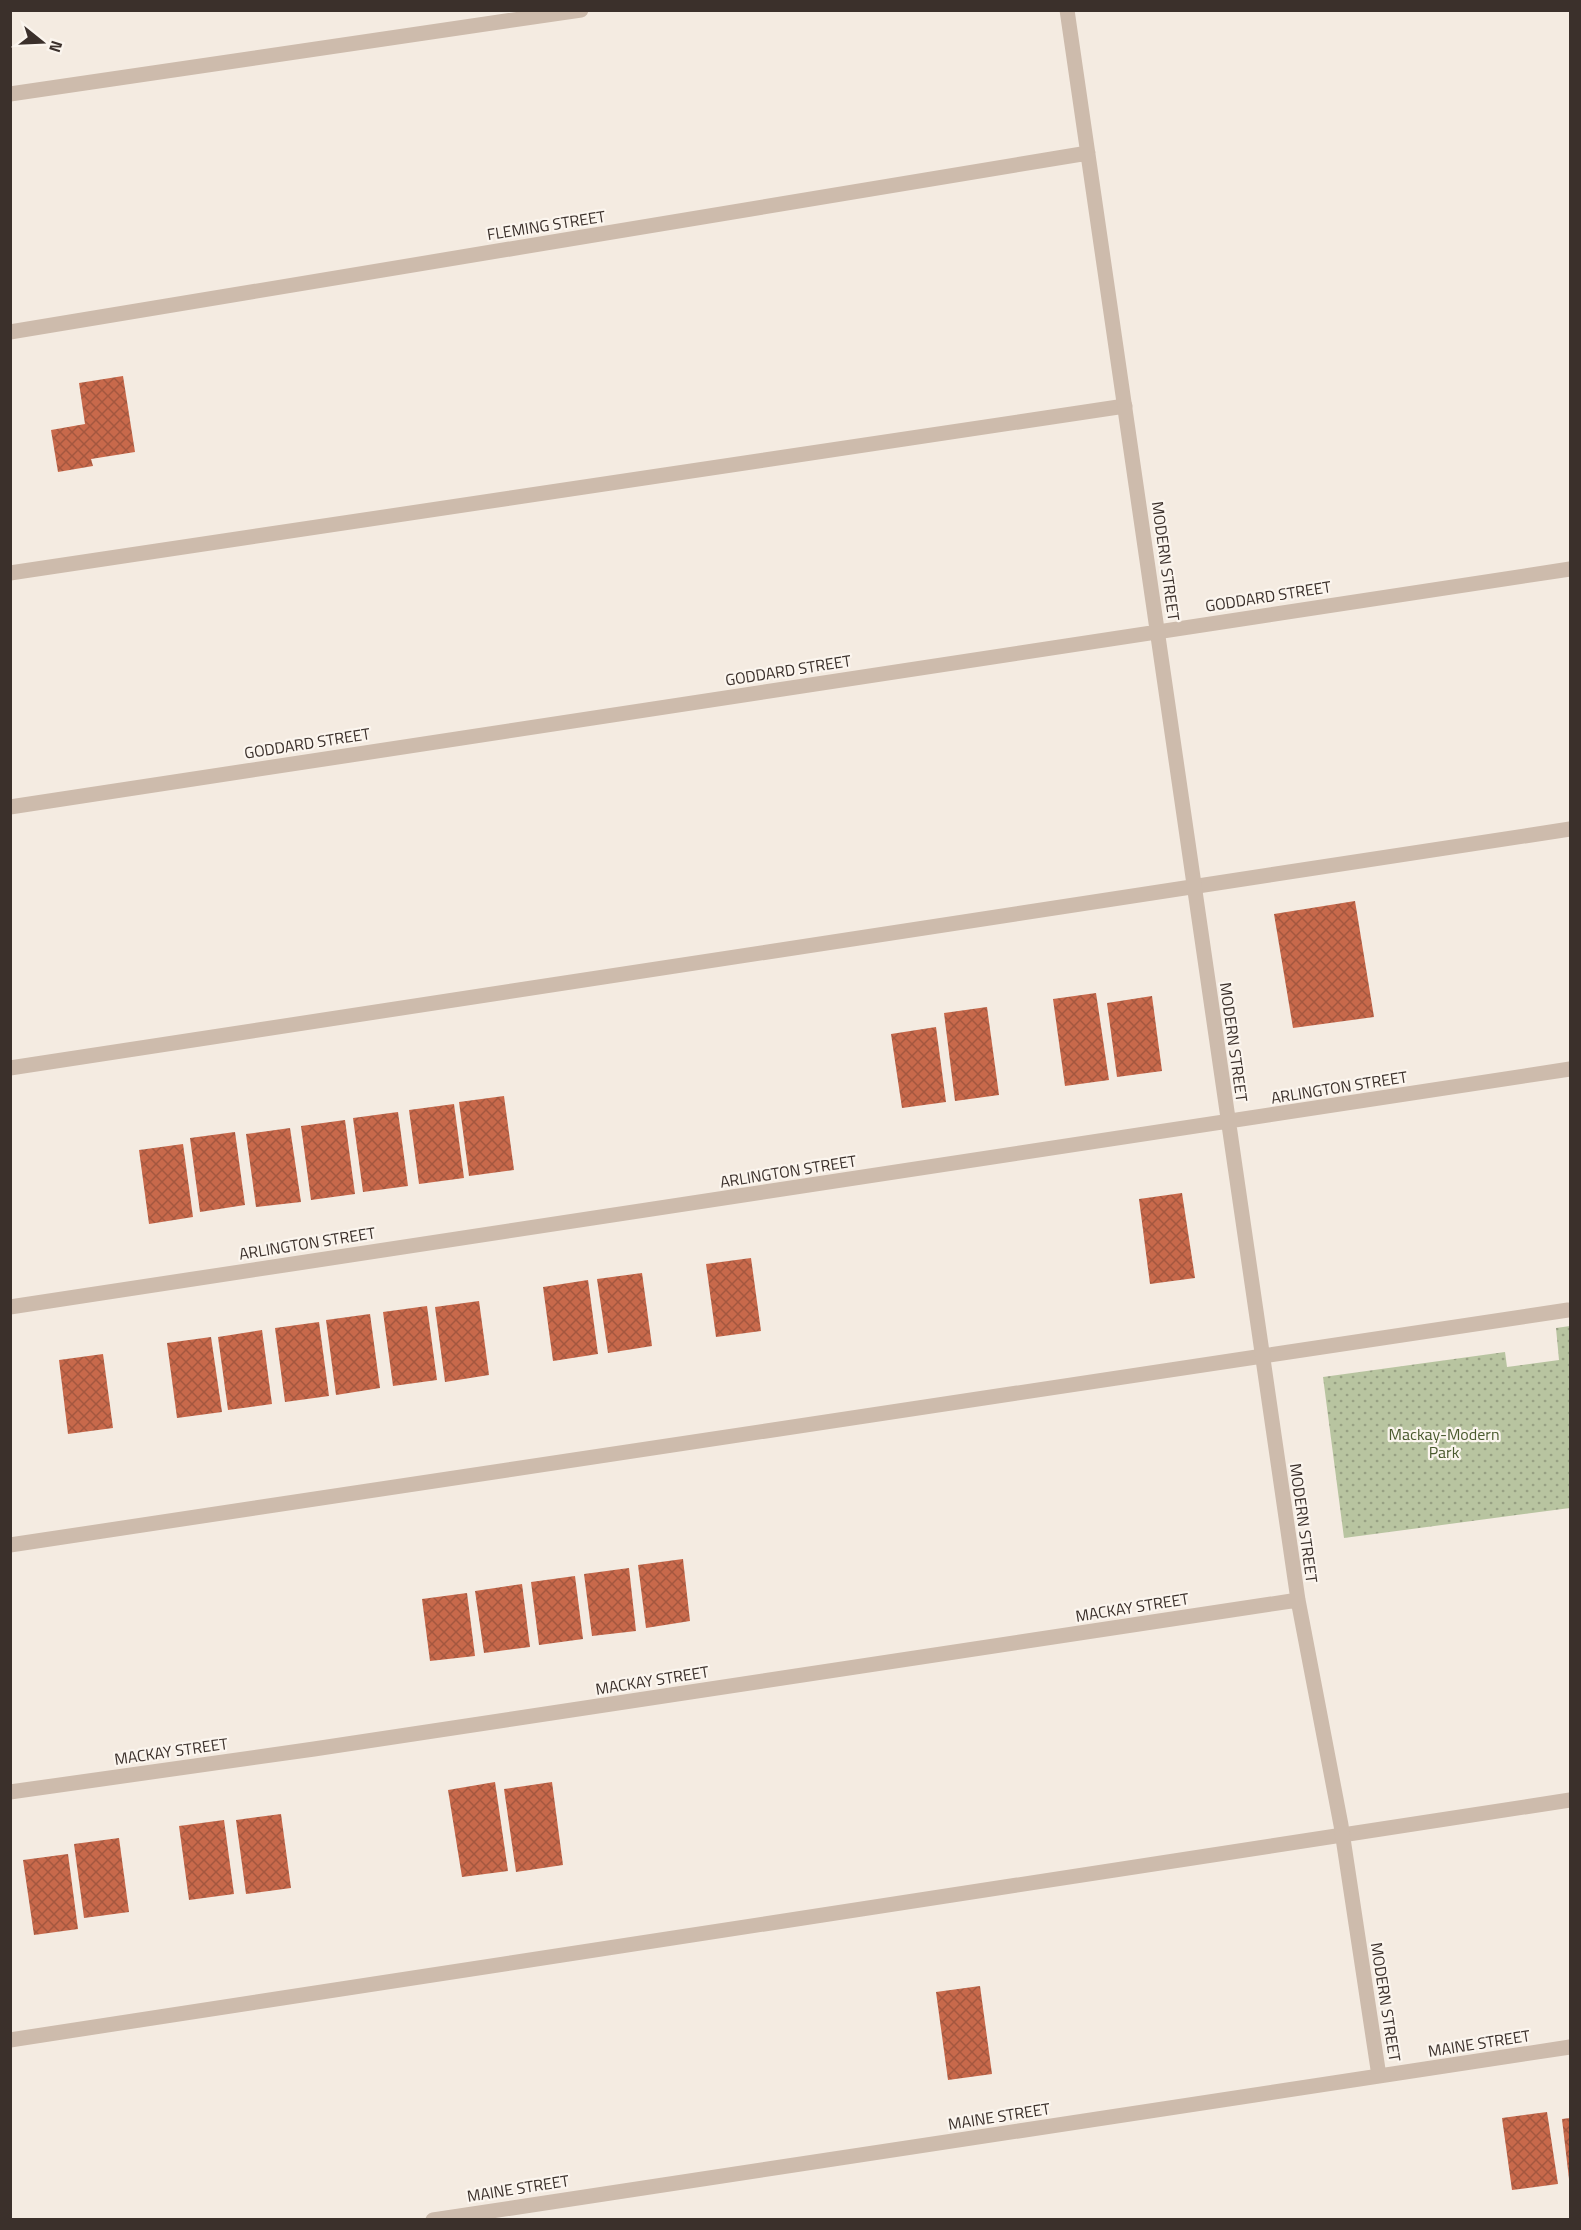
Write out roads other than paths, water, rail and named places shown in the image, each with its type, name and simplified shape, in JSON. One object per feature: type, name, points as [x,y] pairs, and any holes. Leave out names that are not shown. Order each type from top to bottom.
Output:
[{"type":"street","points":[[10,94],[581,10]]},
{"type":"street","name":"MODERN STREET","points":[[1067,10],[1298,1600],[1342,1835],[1379,2076]]},
{"type":"street","name":"FLEMING STREET","points":[[10,332],[1088,153]]},
{"type":"street","points":[[10,573],[1125,406]]},
{"type":"street","name":"GODDARD STREET","points":[[10,807],[1570,568]]},
{"type":"street","points":[[10,1068],[1570,830]]},
{"type":"street","name":"ARLINGTON STREET","points":[[10,1307],[1570,1069]]},
{"type":"street","points":[[10,1545],[1568,1310]]},
{"type":"street","name":"MACKAY STREET","points":[[10,1792],[314,1749],[1298,1600]]},
{"type":"street","points":[[10,2040],[1570,1800]]},
{"type":"street","name":"MAINE STREET","points":[[433,2220],[1570,2047]]},
{"type":"park label","name":"Mackay-Modern Park","points":[[1444,1443]]}]
